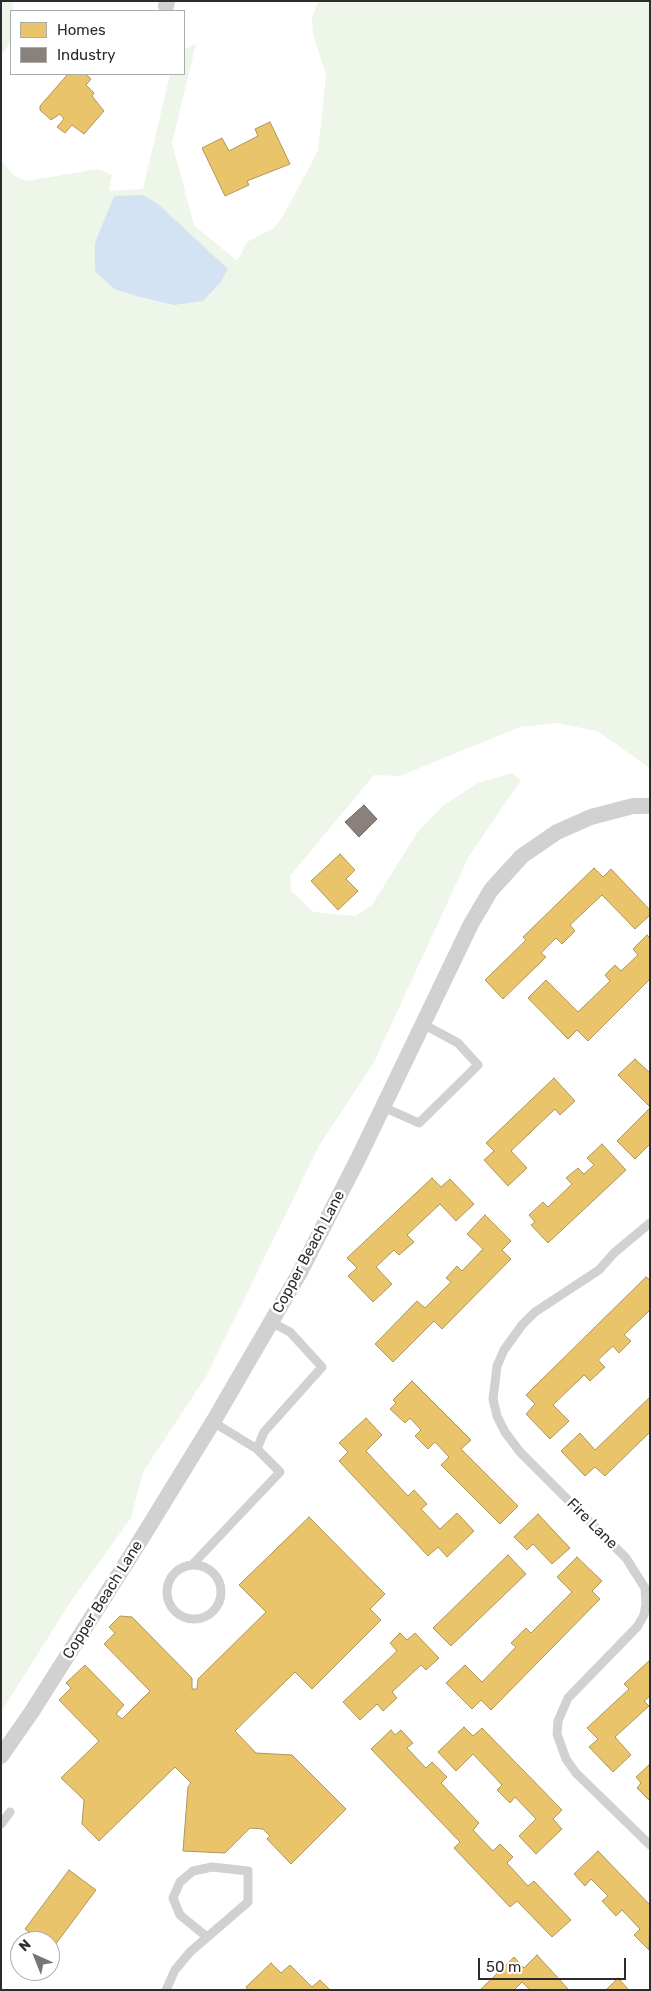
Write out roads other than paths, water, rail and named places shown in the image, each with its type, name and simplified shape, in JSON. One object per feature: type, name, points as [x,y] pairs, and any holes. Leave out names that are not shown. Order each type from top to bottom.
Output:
[{"type":"street","name":"Copper Beach Lane","points":[[1,1756],[31,1713],[213,1422],[299,1274],[383,1107],[471,924],[491,890],[522,856],[557,832],[591,817],[633,806],[650,806]]},
{"type":"lane","points":[[383,1107],[419,1123],[478,1065],[458,1043],[423,1024]]},
{"type":"lane","name":"Fire Lane","points":[[650,1223],[614,1253],[599,1270],[535,1312],[522,1325],[504,1350],[497,1366],[493,1399],[496,1416],[520,1452],[626,1558],[645,1588],[646,1604],[637,1627],[568,1698],[558,1721],[557,1734],[566,1759],[576,1774],[650,1845]]},
{"type":"lane","points":[[257,1449],[264,1432],[322,1367],[290,1332],[271,1322]]},
{"type":"lane","points":[[192,1565],[210,1570],[220,1585],[219,1603],[214,1611],[198,1619],[181,1616],[174,1611],[168,1595],[171,1579],[177,1572],[192,1565],[280,1472],[257,1449],[213,1422]]},
{"type":"lane","points":[[1,1824],[10,1812]]},
{"type":"lane","points":[[166,1990],[175,1970],[208,1937],[248,1902],[248,1871],[212,1867],[193,1871],[180,1882],[173,1898],[180,1915],[208,1937]]},
{"type":"water","points":[[143,195],[158,204],[228,269],[220,283],[203,301],[174,305],[140,297],[114,289],[95,271],[95,243],[114,196]]}]
